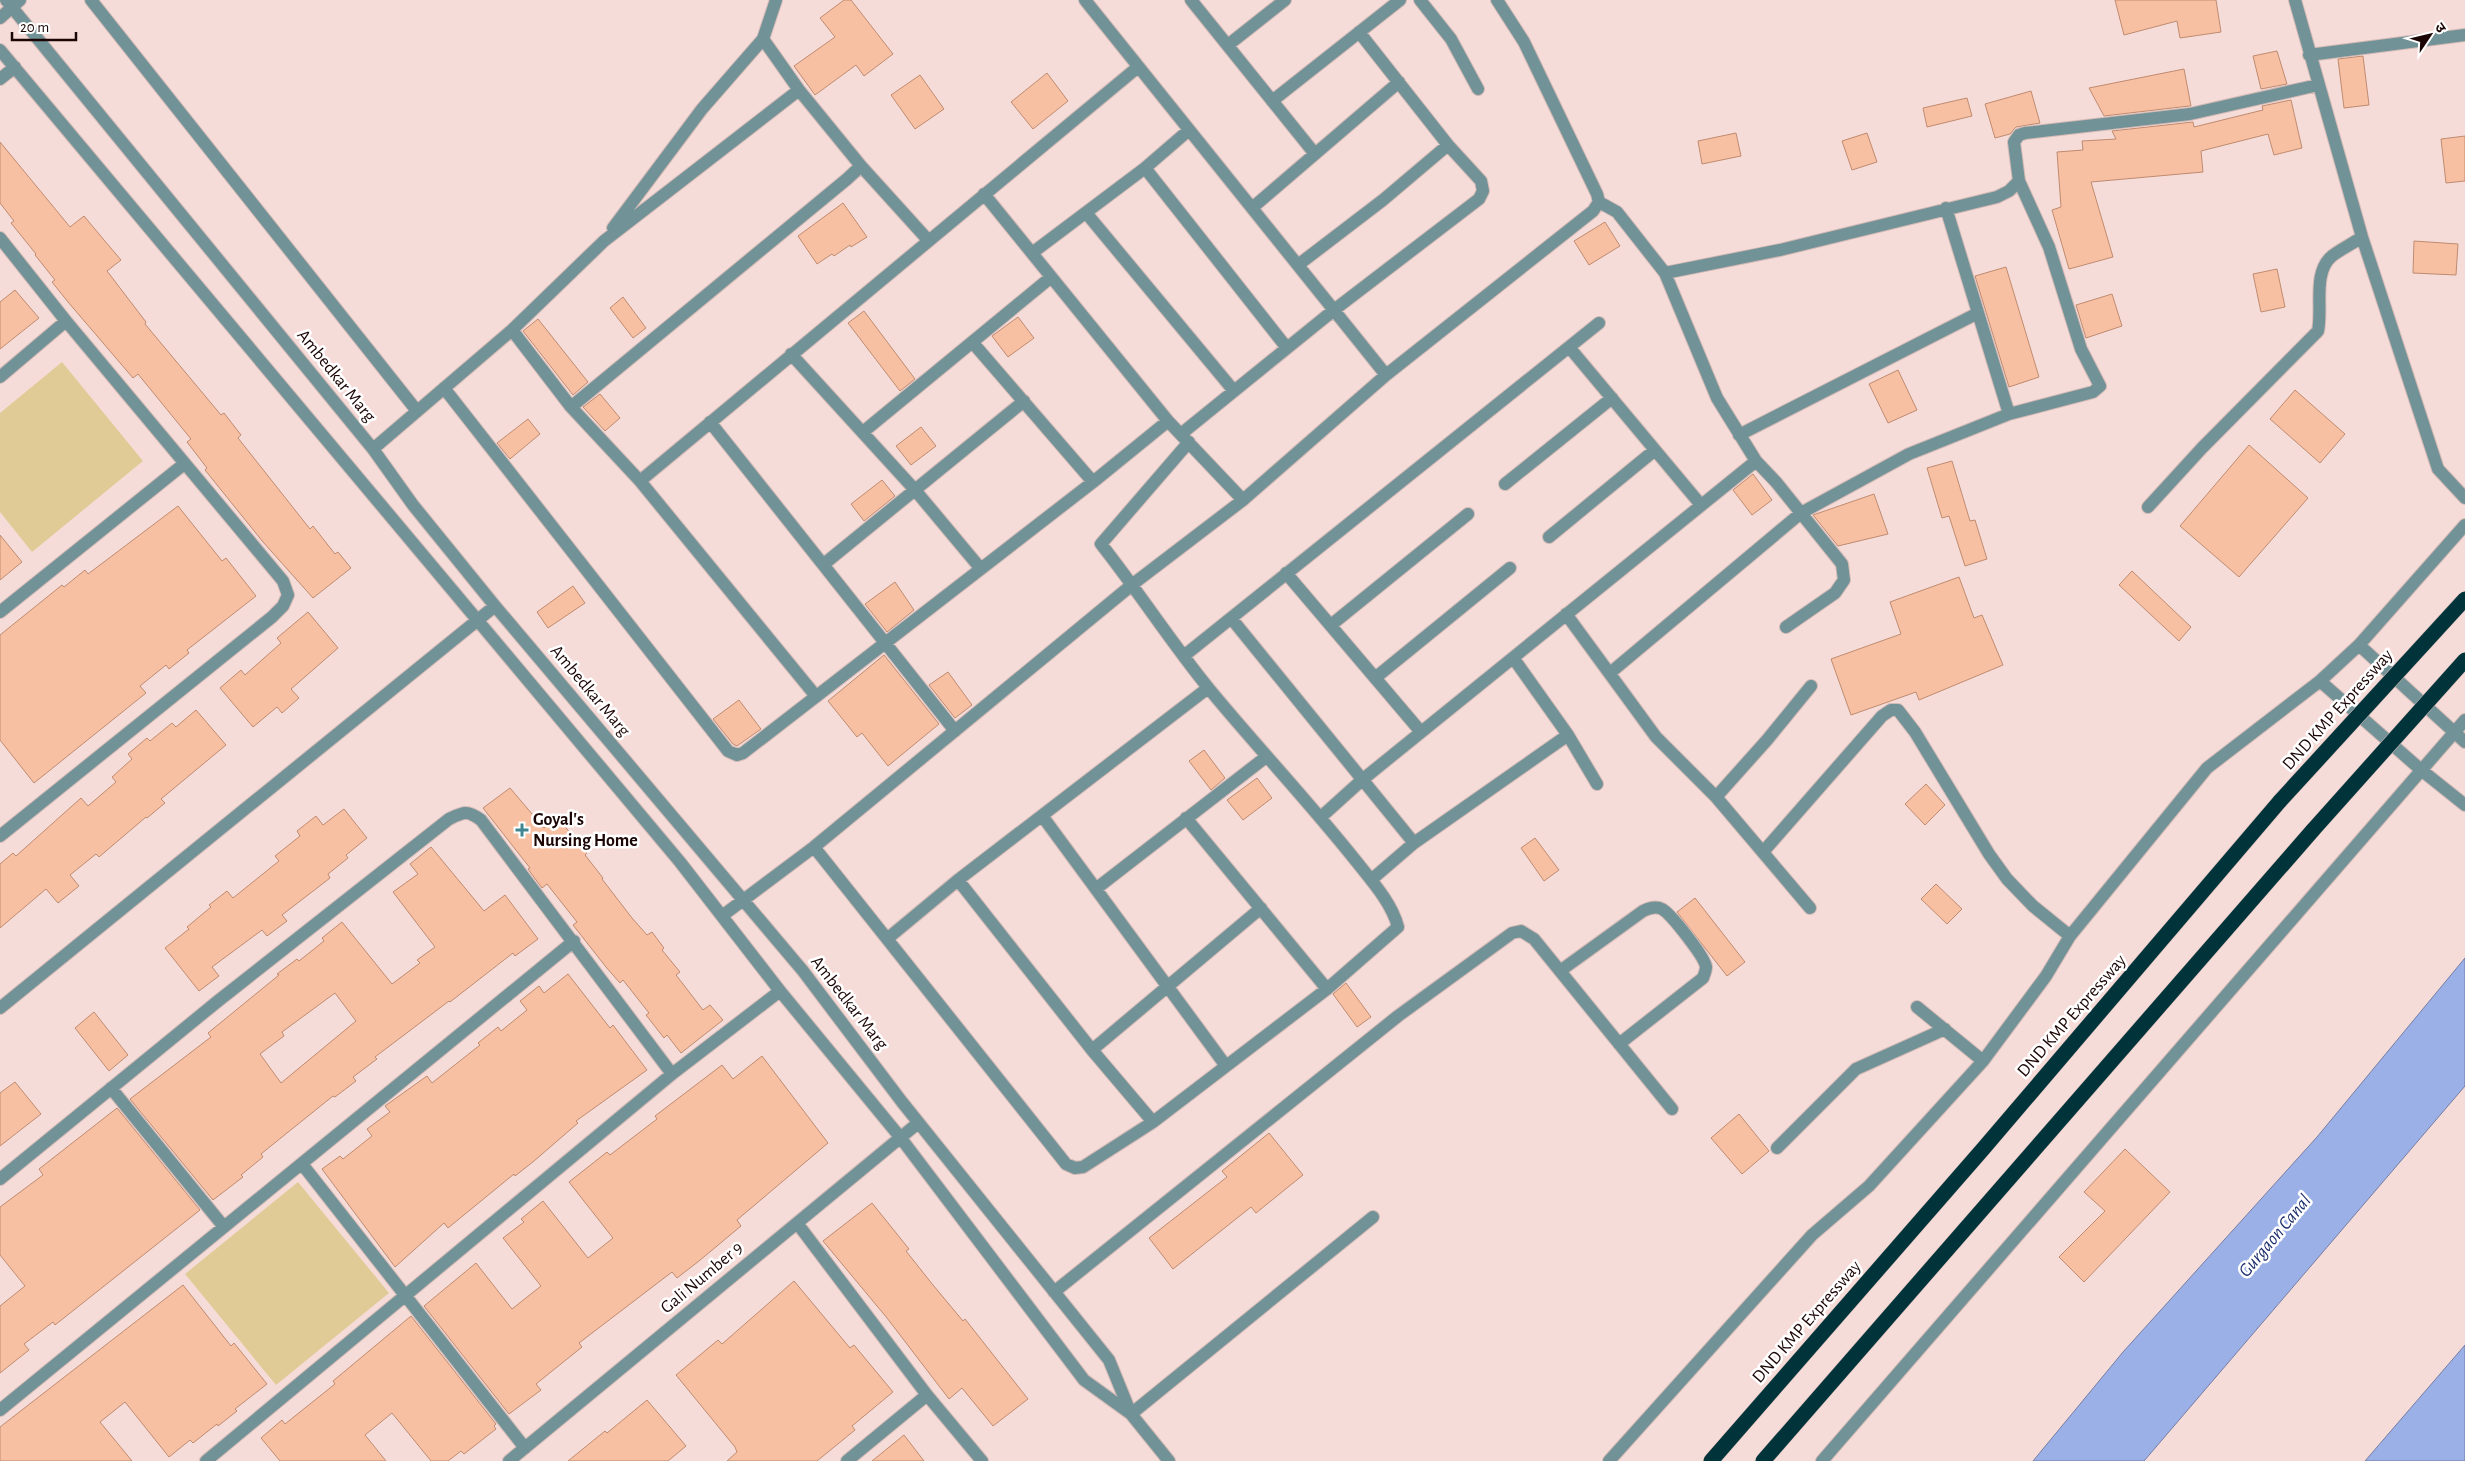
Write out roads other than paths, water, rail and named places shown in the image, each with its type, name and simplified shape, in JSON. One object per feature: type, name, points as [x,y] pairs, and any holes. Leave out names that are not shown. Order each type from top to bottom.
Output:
[{"type":"highway","name":"DND KMP Expressway","points":[[1711,1461],[1983,1149],[2280,802],[2465,599]]},
{"type":"highway","points":[[1763,1461],[2313,830],[2465,660]]},
{"type":"street","points":[[91,0],[417,411]]},
{"type":"street","points":[[604,241],[702,109],[763,39],[776,0]]},
{"type":"street","points":[[1085,0],[1386,375]]},
{"type":"street","points":[[1191,0],[1315,154]]},
{"type":"street","points":[[1228,45],[1285,0]]},
{"type":"street","points":[[1272,101],[1400,0]]},
{"type":"street","points":[[1420,0],[1450,39],[1478,89]]},
{"type":"street","points":[[1497,0],[1524,42],[1597,194],[1599,202],[1622,218],[1665,273],[1717,398],[1739,435],[1756,461],[1842,564],[1844,580],[1835,593],[1786,627]]},
{"type":"street","points":[[2295,0],[2362,237],[2438,470],[2465,498]]},
{"type":"street","points":[[0,18],[13,2]]},
{"type":"street","name":"Ambedkar Marg","points":[[13,2],[373,449],[413,505],[495,606],[803,971],[918,1123],[1109,1360],[1131,1414]]},
{"type":"street","points":[[814,847],[1066,1164],[1074,1168],[1089,1164],[1153,1122],[1328,989],[1398,927],[1396,919],[1371,880],[1321,817],[1266,757],[1208,688],[1133,584],[1101,544],[1185,438],[1234,391],[1334,310],[1479,199],[1483,191],[1481,180],[1448,145],[1359,32]]},
{"type":"street","points":[[2309,55],[2465,34]]},
{"type":"street","points":[[763,39],[800,90],[860,166],[928,240]]},
{"type":"street","name":"Ambedkar Marg","points":[[0,50],[292,397],[476,622],[722,916],[780,991],[900,1137],[1084,1380],[1131,1414],[1169,1461]]},
{"type":"street","points":[[0,79],[15,67]]},
{"type":"street","points":[[640,480],[1138,67]]},
{"type":"street","points":[[1252,208],[1399,82]]},
{"type":"street","points":[[1610,673],[1801,513],[1909,454],[2009,414],[2093,392],[2100,386],[2082,349],[2048,247],[2019,181],[2014,142],[2019,136],[2025,133],[2190,114],[2318,85]]},
{"type":"street","points":[[373,449],[512,330],[604,241],[800,90]]},
{"type":"street","points":[[1032,253],[1145,168],[1189,130]]},
{"type":"street","points":[[1298,265],[1383,200],[1448,145]]},
{"type":"street","points":[[571,407],[847,179],[860,166]]},
{"type":"street","points":[[1145,168],[1287,348]]},
{"type":"street","points":[[1665,273],[1780,250],[1997,197],[2009,191],[2019,181]]},
{"type":"street","points":[[984,194],[1050,278],[1168,421],[1243,500]]},
{"type":"street","points":[[722,916],[814,847],[1133,584],[1243,500],[1386,375],[1593,211],[1599,202]]},
{"type":"street","points":[[1946,208],[2009,414]]},
{"type":"street","points":[[1086,214],[1234,391]]},
{"type":"street","points":[[2148,507],[2202,448],[2318,331],[2321,274],[2325,264],[2332,256],[2362,237]]},
{"type":"street","points":[[0,238],[66,321],[283,581],[288,595],[282,606],[272,617],[0,836]]},
{"type":"street","points":[[863,432],[1050,278]]},
{"type":"street","points":[[1739,435],[1978,313]]},
{"type":"street","points":[[0,377],[66,321]]},
{"type":"street","points":[[1185,655],[1599,324]]},
{"type":"street","points":[[512,330],[571,407],[640,480],[815,695]]},
{"type":"street","points":[[973,343],[1093,482]]},
{"type":"street","points":[[1569,347],[1701,505]]},
{"type":"street","points":[[792,354],[915,490],[981,569]]},
{"type":"street","points":[[444,388],[728,751],[737,755],[743,753],[815,695],[885,645],[1168,421]]},
{"type":"street","points":[[1505,484],[1612,398]]},
{"type":"street","points":[[824,564],[1024,401]]},
{"type":"street","points":[[710,422],[955,731]]},
{"type":"street","points":[[1549,536],[1655,450]]},
{"type":"street","points":[[1321,817],[1362,780],[1514,659],[1566,614],[1756,461]]},
{"type":"street","points":[[0,612],[184,464]]},
{"type":"street","points":[[1331,625],[1468,514]]},
{"type":"street","points":[[1609,1461],[1812,1235],[1869,1186],[1983,1062],[2046,976],[2070,936],[2207,768],[2320,681],[2359,644],[2465,525]]},
{"type":"street","points":[[1375,678],[1510,568]]},
{"type":"street","points":[[1286,573],[1421,732]]},
{"type":"street","points":[[0,1008],[495,606]]},
{"type":"street","points":[[1566,614],[1656,736],[1716,798],[1810,908]]},
{"type":"street","points":[[1231,618],[1414,843]]},
{"type":"street","points":[[2359,644],[2465,742]]},
{"type":"street","points":[[1514,659],[1568,735],[1597,784]]},
{"type":"street","points":[[2320,681],[2420,769],[2465,805]]},
{"type":"street","points":[[1716,798],[1768,740],[1812,686]]},
{"type":"street","points":[[887,939],[958,880],[1043,817],[1208,688]]},
{"type":"street","points":[[1763,852],[1882,716],[1891,710],[1898,710],[1916,732],[1989,854],[2007,879],[2033,906],[2070,936]]},
{"type":"street","points":[[1822,1461],[2420,769],[2465,720]]},
{"type":"street","points":[[1371,880],[1414,843],[1568,735]]},
{"type":"street","points":[[1097,888],[1266,757]]},
{"type":"street","points":[[0,1179],[111,1088],[449,820],[462,813],[470,813],[481,820],[574,941],[672,1074]]},
{"type":"street","points":[[1043,817],[1226,1066]]},
{"type":"street","points":[[1186,818],[1328,989]]},
{"type":"street","points":[[958,880],[1092,1050],[1153,1122]]},
{"type":"street","points":[[1560,971],[1643,910],[1653,907],[1661,908],[1669,916],[1704,960],[1706,969],[1703,978],[1619,1044]]},
{"type":"street","points":[[1092,1050],[1261,908]]},
{"type":"street","points":[[1054,1292],[1398,1016],[1501,939],[1512,933],[1521,931],[1534,938],[1672,1108]]},
{"type":"street","points":[[0,1410],[574,941]]},
{"type":"street","points":[[206,1461],[672,1074],[780,991]]},
{"type":"street","points":[[1917,1007],[1983,1062]]},
{"type":"street","points":[[1777,1148],[1856,1069],[1945,1029]]},
{"type":"street","points":[[111,1088],[224,1227]]},
{"type":"street","name":"Gali Number 9","points":[[509,1461],[918,1123]]},
{"type":"street","points":[[302,1164],[525,1448]]},
{"type":"street","points":[[1131,1414],[1373,1217]]},
{"type":"street","points":[[797,1223],[927,1395],[982,1461]]},
{"type":"street","points":[[847,1461],[927,1395]]},
{"type":"water","name":"Gurgaon Canal","points":[[2465,958],[2465,1086],[2144,1461],[2033,1461],[2123,1352],[2317,1137]]},
{"type":"water","points":[[2465,1345],[2465,1461],[2365,1461]]},
{"type":"place","name":"Goyal's Nursing Home","points":[[522,830]]}]
